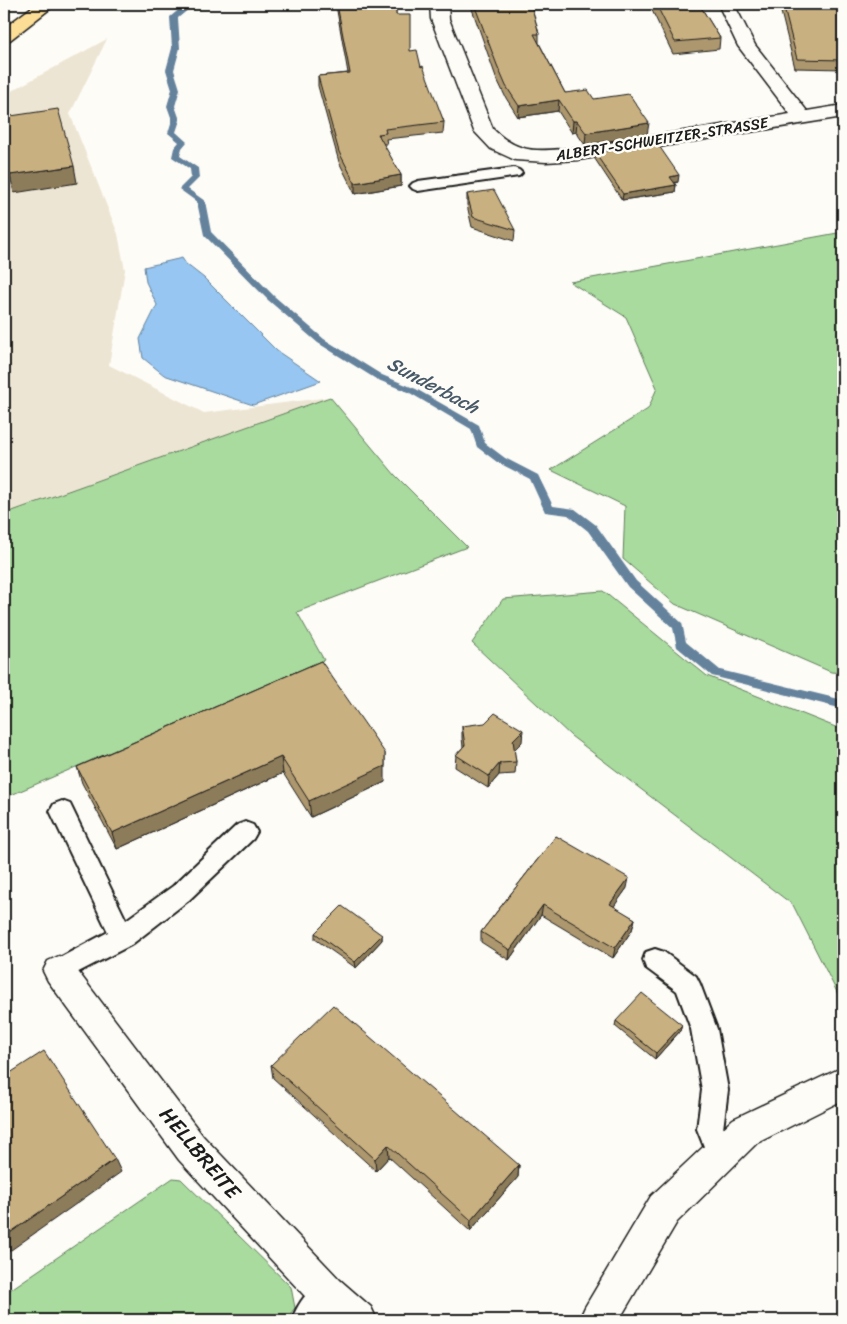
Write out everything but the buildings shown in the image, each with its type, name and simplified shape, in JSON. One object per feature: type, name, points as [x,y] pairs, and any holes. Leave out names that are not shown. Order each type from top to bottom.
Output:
[{"type":"main road","points":[[4,36],[47,4]]},
{"type":"street","name":"ALBERT-SCHWEITZER-STRASSE","points":[[439,4],[440,19],[484,131],[498,144],[514,171],[546,156],[578,154],[843,111]]},
{"type":"street","name":"ALBERT-SCHWEITZER-STRASSE","points":[[726,4],[747,46],[803,118]]},
{"type":"street","name":"HELLBREITE","points":[[59,971],[191,1148],[327,1293],[358,1320]]},
{"type":"street","points":[[598,1320],[664,1209],[745,1131],[843,1083]]},
{"type":"lane","points":[[418,186],[514,171]]},
{"type":"lane","points":[[62,811],[122,937]]},
{"type":"lane","points":[[59,971],[122,937],[181,893],[245,832]]},
{"type":"lane","points":[[655,960],[688,984],[704,1029],[715,1090],[710,1129],[721,1155]]},
{"type":"lane","points":[[306,1320],[327,1293]]},
{"type":"shaded area","points":[[107,39],[70,114],[118,234],[125,270],[109,365],[204,413],[330,397],[4,514],[4,95]]},
{"type":"green space","points":[[843,232],[843,673],[831,672],[675,604],[623,559],[625,506],[551,470],[648,409],[657,388],[626,317],[570,282]]},
{"type":"green space","points":[[330,397],[395,475],[467,547],[297,612],[324,660],[4,798],[4,514]]},
{"type":"green space","points":[[603,591],[707,676],[843,730],[843,1004],[793,905],[571,736],[472,643],[503,599]]},
{"type":"green space","points":[[173,1178],[181,1179],[291,1287],[295,1308],[285,1320],[4,1320],[4,1294]]},
{"type":"water","points":[[182,258],[277,351],[321,381],[253,405],[164,375],[143,358],[140,339],[157,305],[146,282],[144,267]]},
{"type":"waterway","name":"Sunderbach","points":[[186,4],[186,8],[174,17],[176,48],[170,70],[176,89],[171,106],[176,120],[172,133],[183,142],[178,148],[176,157],[194,168],[195,178],[183,189],[201,201],[207,233],[271,298],[321,341],[379,377],[413,391],[476,427],[480,445],[501,460],[534,477],[549,509],[571,512],[592,528],[632,584],[678,626],[681,644],[716,673],[843,705]]}]
